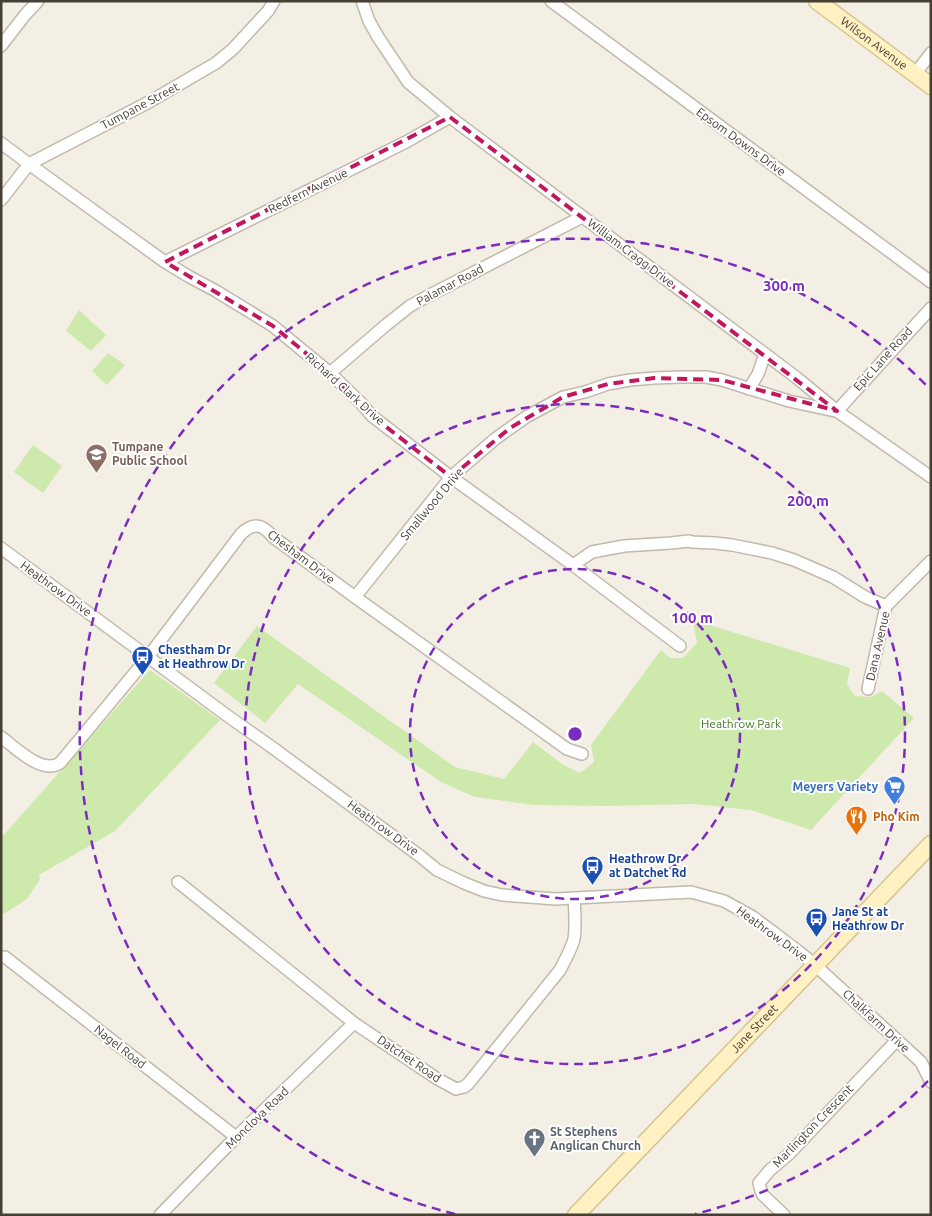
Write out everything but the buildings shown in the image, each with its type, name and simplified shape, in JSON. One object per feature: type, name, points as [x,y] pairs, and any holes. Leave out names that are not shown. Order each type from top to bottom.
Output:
[{"type":"main road","name":"Wilson Avenue","points":[[817,1],[931,86]]},
{"type":"main road","name":"Jane Street","points":[[576,1215],[931,844]]},
{"type":"street","points":[[1,46],[38,1]]},
{"type":"street","name":"Tumpane Street","points":[[1,200],[29,164],[149,102],[216,63],[233,49],[274,1]]},
{"type":"street","name":"William Cragg Drive","points":[[362,1],[378,38],[408,82],[450,117],[797,378],[837,411],[931,477]]},
{"type":"street","name":"Epsom Downs Drive","points":[[551,1],[931,282]]},
{"type":"street","points":[[915,74],[931,53]]},
{"type":"street","name":"Redfern Avenue","points":[[166,262],[406,142],[450,117]]},
{"type":"street","name":"Richard Clark Drive","points":[[1,143],[166,262],[273,326],[330,372],[372,416],[451,477],[573,565],[680,646]]},
{"type":"street","name":"Palamar Road","points":[[330,372],[410,306],[582,216]]},
{"type":"street","name":"Epic Lane Road","points":[[837,411],[931,308]]},
{"type":"street","points":[[749,389],[758,374],[765,354]]},
{"type":"street","name":"Smallwood Drive","points":[[355,597],[451,477],[495,438],[526,417],[563,397],[608,384],[654,378],[706,377],[722,380],[789,402],[837,411]]},
{"type":"street","name":"Chesham Drive","points":[[1,737],[36,763],[51,767],[60,763],[148,657],[241,534],[248,527],[260,526],[268,530],[273,537],[355,597],[567,749],[582,754]]},
{"type":"street","points":[[573,565],[592,552],[624,546],[689,540],[692,542],[732,545],[772,553],[794,560],[833,577],[865,597],[886,606]]},
{"type":"street","name":"Heathrow Drive","points":[[1,548],[437,870],[484,891],[502,895],[556,899],[691,892],[710,897],[753,917],[814,965]]},
{"type":"street","name":"Dana Avenue","points":[[868,690],[886,606],[931,561]]},
{"type":"street","name":"Datchet Road","points":[[178,882],[354,1023],[447,1085],[456,1089],[468,1084],[560,970],[574,940],[574,898]]},
{"type":"street","name":"Nagel Road","points":[[5,957],[236,1137]]},
{"type":"street","name":"Chalkfarm Drive","points":[[814,965],[921,1062],[931,1082]]},
{"type":"street","name":"Monclova Road","points":[[160,1215],[236,1137],[354,1023]]},
{"type":"street","name":"Marlington Crescent","points":[[784,1215],[763,1194],[759,1183],[897,1040]]},
{"type":"highlighted area","points":[[450,117],[837,411],[722,380],[654,378],[608,384],[563,397],[510,428],[451,477],[372,416],[330,373],[273,326],[165,262]]},
{"type":"green space","points":[[79,310],[106,335],[91,351],[66,331]]},
{"type":"green space","points":[[108,353],[125,365],[107,385],[92,371]]},
{"type":"green space","points":[[33,445],[62,466],[43,493],[14,472]]},
{"type":"green space","name":"Heathrow Park","points":[[693,620],[850,668],[847,684],[855,696],[871,697],[882,691],[914,718],[811,830],[751,810],[694,804],[534,805],[475,797],[441,782],[298,684],[265,723],[214,683],[257,626],[455,767],[504,779],[533,742],[562,764],[580,773],[594,762],[591,745],[661,650],[670,658],[683,658],[697,643]]},
{"type":"green space","points":[[150,670],[220,720],[115,831],[39,875],[40,879],[27,899],[1,914],[1,838]]},
{"type":"place","name":"Tumpane Public School","points":[[96,473]]},
{"type":"place","name":"Chestham Dr at Heathrow Dr","points":[[142,676]]},
{"type":"place","name":"Meyers Variety","points":[[894,806]]},
{"type":"place","name":"Pho Kim","points":[[857,836]]},
{"type":"place","name":"Heathrow Dr at Datchet Rd","points":[[593,885]]},
{"type":"place","name":"Jane St at Heathrow Dr","points":[[816,938]]},
{"type":"place","name":"St Stephens Anglican Church","points":[[534,1158]]}]
